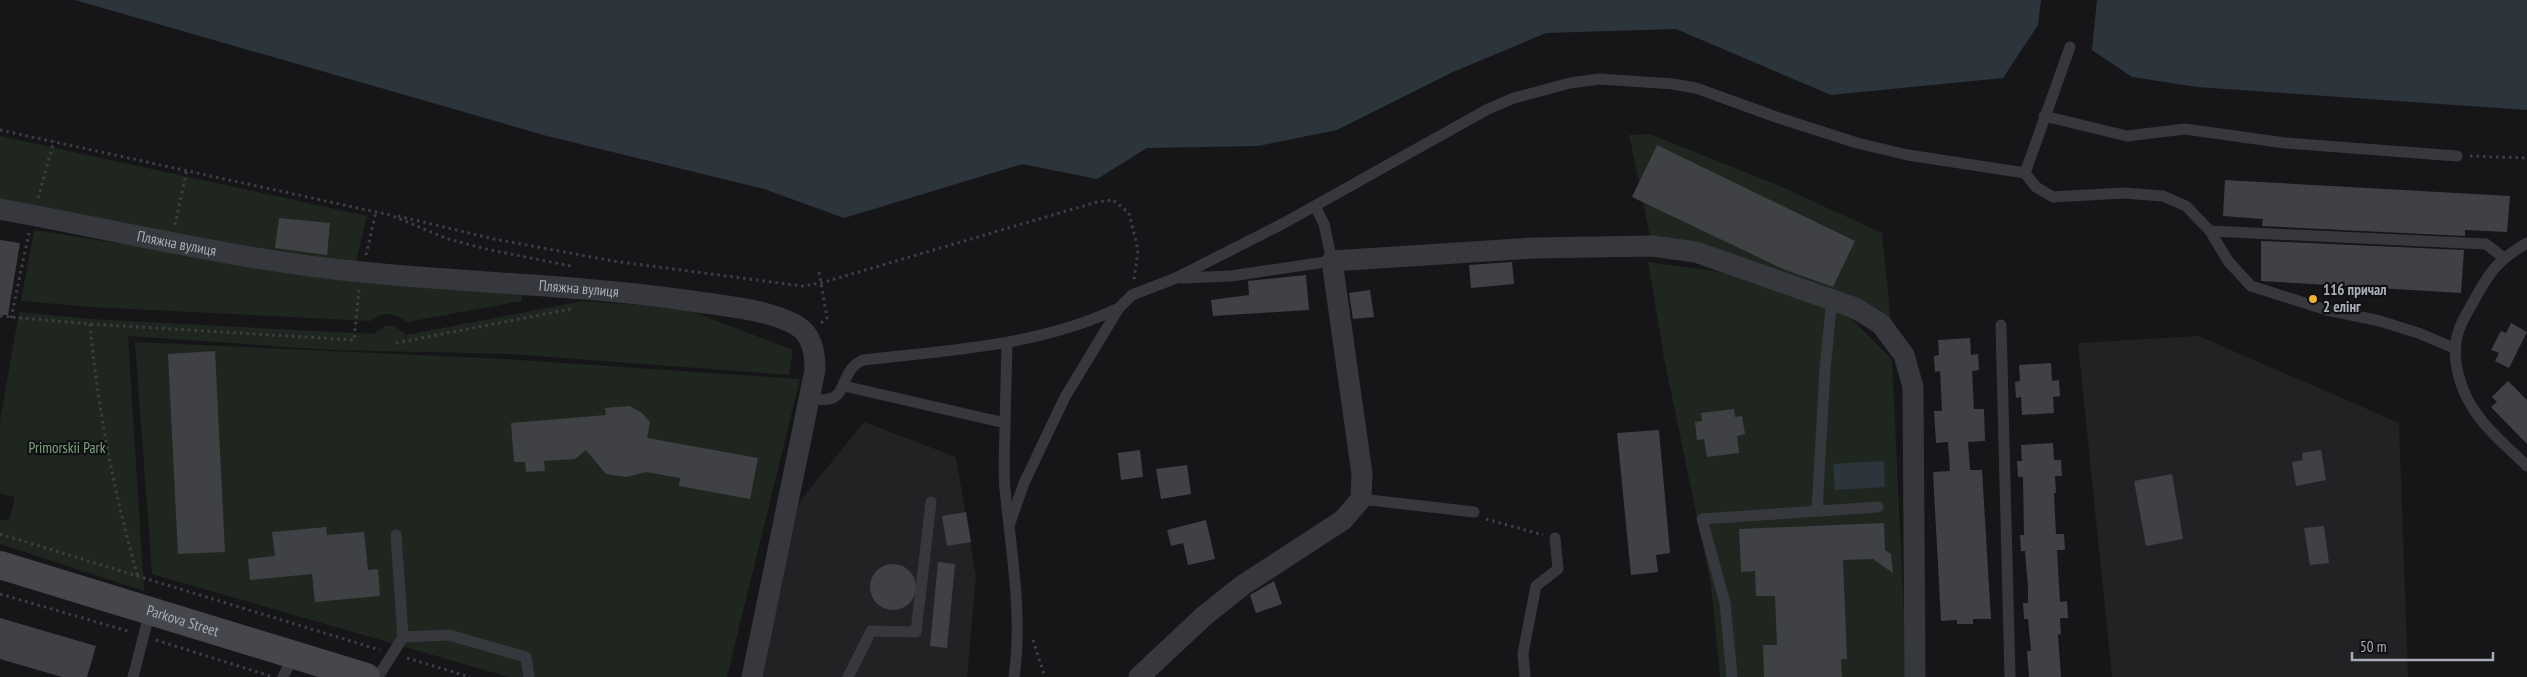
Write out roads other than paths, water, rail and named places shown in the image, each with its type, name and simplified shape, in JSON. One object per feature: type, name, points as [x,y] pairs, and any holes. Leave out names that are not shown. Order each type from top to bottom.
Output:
[{"type":"street","name":"Пляжна вулиця","points":[[0,209],[258,259],[362,272],[598,290],[736,307],[782,319],[798,326],[809,338],[815,354],[810,398],[752,677]]},
{"type":"street","points":[[1139,677],[1204,616],[1243,585],[1343,520],[1361,499],[1362,474],[1332,260],[1534,248],[1652,246],[1696,252],[1855,308],[1880,324],[1904,355],[1913,387],[1915,677]]},
{"type":"street","name":"Parkova Street","points":[[0,565],[150,611],[289,666],[366,677]]},
{"type":"lane","points":[[2025,173],[2070,48]]},
{"type":"lane","points":[[1010,523],[1024,483],[1065,397],[1119,308],[1132,295],[1176,278],[1315,206],[1488,109],[1514,98],[1570,82],[1600,79],[1673,84],[1696,88],[1857,143],[1908,155],[2025,173],[2036,187],[2053,197],[2123,193],[2163,196],[2186,206],[2210,231],[2228,261],[2251,286],[2327,310],[2380,321],[2421,334],[2456,349]]},
{"type":"lane","points":[[2044,116],[2127,136],[2185,129],[2285,143],[2457,156]]},
{"type":"lane","points":[[1176,278],[1231,276],[1332,260],[1324,224],[1315,206]]},
{"type":"lane","points":[[2210,231],[2486,244],[2504,258]]},
{"type":"lane","points":[[2527,243],[2504,258],[2489,271],[2459,328],[2456,349],[2457,369],[2464,392],[2479,417],[2527,466]]},
{"type":"lane","points":[[1817,511],[1825,369],[1832,299]]},
{"type":"lane","points":[[810,398],[820,400],[832,399],[842,391],[850,370],[856,363],[863,360],[1007,343],[1080,325],[1119,308]]},
{"type":"lane","points":[[2001,325],[2010,677]]},
{"type":"lane","points":[[1007,343],[1005,487],[1010,523],[1018,648],[1014,677]]},
{"type":"lane","points":[[844,386],[1005,423]]},
{"type":"lane","points":[[1361,499],[1474,512]]},
{"type":"lane","points":[[848,677],[871,631],[916,632],[931,502]]},
{"type":"lane","points":[[1732,677],[1725,603],[1702,519],[1878,507]]},
{"type":"lane","points":[[378,677],[403,637],[396,535]]},
{"type":"lane","points":[[1525,677],[1523,653],[1536,586],[1558,569],[1555,538]]},
{"type":"lane","points":[[133,677],[150,611]]},
{"type":"lane","points":[[403,637],[449,635],[526,657],[529,677]]},
{"type":"place","name":"116 причал 2 елінг","points":[[2313,299]]},
{"type":"park label","name":"Primorskii Park","points":[[67,448]]}]
